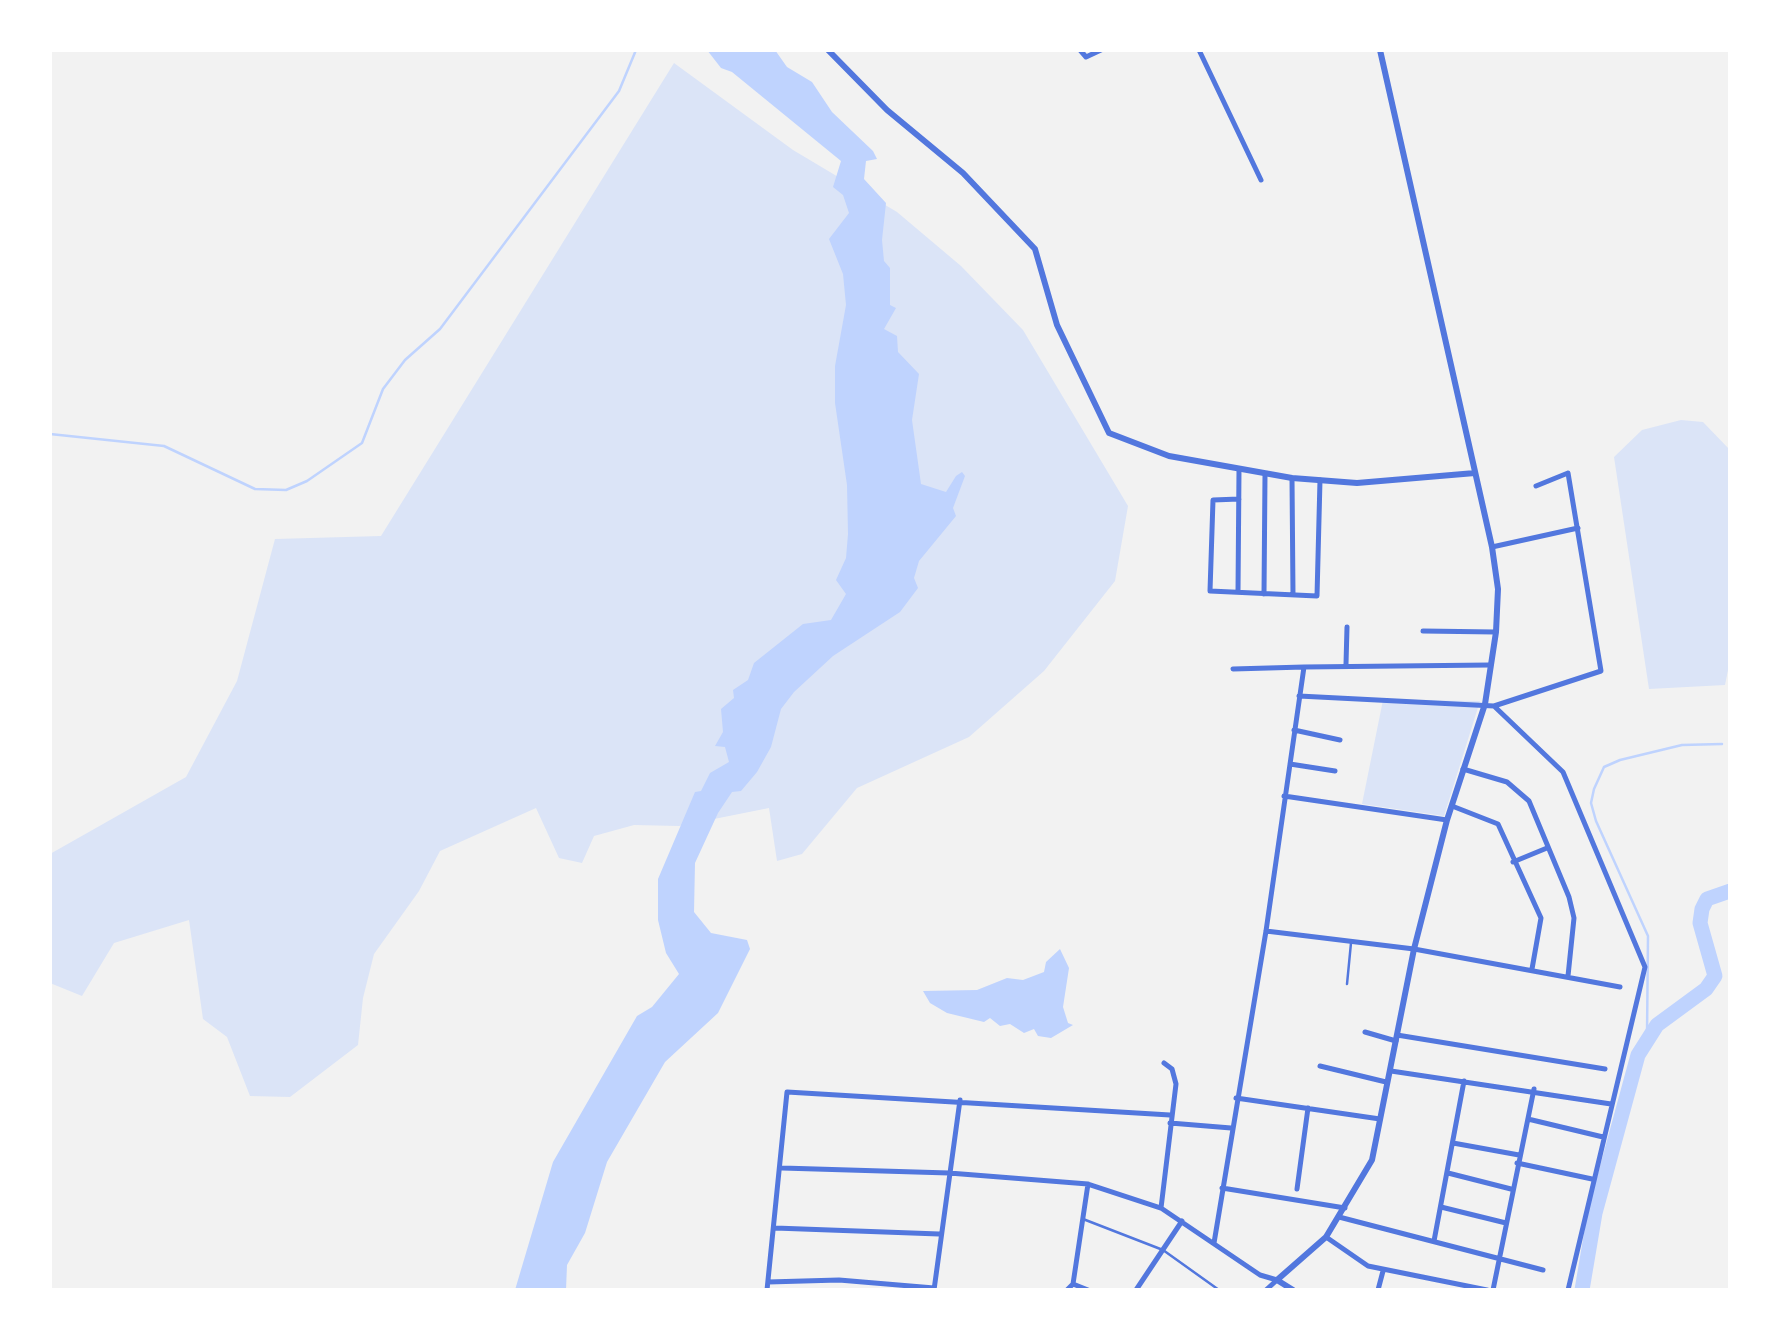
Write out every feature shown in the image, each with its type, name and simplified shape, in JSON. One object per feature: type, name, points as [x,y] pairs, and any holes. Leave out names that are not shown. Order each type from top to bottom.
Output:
[{"type":"street","points":[[828,50],[887,110],[963,172],[1034,249],[1057,324],[1091,392],[1102,426],[1168,456],[1265,475],[1400,481],[1475,473]]},
{"type":"street","points":[[1080,50],[1086,57],[1101,50]]},
{"type":"street","points":[[1200,50],[1261,180]]},
{"type":"street","points":[[1266,1290],[1326,1238],[1372,1160],[1414,949],[1447,820],[1489,705],[1493,666],[1498,589],[1492,547],[1380,50]]},
{"type":"street","points":[[1238,592],[1239,470]]},
{"type":"street","points":[[1298,696],[1489,705],[1602,671],[1567,471],[1536,486]]},
{"type":"street","points":[[1264,594],[1265,475]]},
{"type":"street","points":[[1292,478],[1293,595]]},
{"type":"street","points":[[1239,499],[1213,500],[1210,591],[1318,596],[1320,480]]},
{"type":"street","points":[[1492,547],[1578,528]]},
{"type":"street","points":[[1346,664],[1347,627]]},
{"type":"street","points":[[1423,630],[1496,632]]},
{"type":"street","points":[[1233,668],[1346,664],[1493,666]]},
{"type":"street","points":[[1214,1243],[1266,930],[1304,667]]},
{"type":"street","points":[[1489,705],[1563,772],[1644,967],[1568,1290]]},
{"type":"street","points":[[1294,730],[1340,740]]},
{"type":"street","points":[[1290,764],[1335,771]]},
{"type":"street","points":[[1464,770],[1507,782],[1522,794],[1548,848],[1574,918],[1568,976]]},
{"type":"street","points":[[1284,796],[1447,820]]},
{"type":"street","points":[[1452,806],[1493,820],[1541,918],[1532,970]]},
{"type":"street","points":[[1513,862],[1548,848]]},
{"type":"street","points":[[1266,930],[1414,949],[1620,987]]},
{"type":"street","points":[[1365,1032],[1605,1068]]},
{"type":"street","points":[[1160,1208],[1176,1076],[1164,1063]]},
{"type":"street","points":[[1320,1066],[1389,1083]]},
{"type":"street","points":[[1392,1071],[1534,1089],[1610,1104]]},
{"type":"street","points":[[1434,1240],[1464,1082]]},
{"type":"street","points":[[1326,1238],[1368,1266],[1383,1271],[1490,1290],[1534,1089]]},
{"type":"street","points":[[960,1100],[934,1289],[804,1281],[767,1286],[787,1092],[960,1100],[1231,1128]]},
{"type":"street","points":[[1236,1098],[1383,1120]]},
{"type":"street","points":[[1298,1189],[1308,1108]]},
{"type":"street","points":[[1528,1118],[1603,1136]]},
{"type":"street","points":[[1452,1142],[1593,1179]]},
{"type":"street","points":[[782,1168],[949,1173],[1088,1184],[1160,1208],[1260,1275],[1294,1290]]},
{"type":"street","points":[[1448,1173],[1511,1189]]},
{"type":"street","points":[[1068,1290],[1073,1284],[1088,1184]]},
{"type":"street","points":[[1222,1188],[1345,1208]]},
{"type":"street","points":[[1441,1207],[1506,1223]]},
{"type":"street","points":[[1339,1217],[1543,1270]]},
{"type":"street","points":[[1136,1290],[1182,1221]]},
{"type":"street","points":[[775,1228],[939,1234]]},
{"type":"street","points":[[1378,1290],[1383,1271]]},
{"type":"street","points":[[804,1281],[804,1290]]},
{"type":"street","points":[[1073,1284],[1088,1290]]},
{"type":"lane","points":[[1347,984],[1352,942]]},
{"type":"lane","points":[[1081,1218],[1163,1250],[1219,1290]]},
{"type":"shaded area","points":[[674,63],[793,150],[897,212],[961,266],[1023,330],[1128,506],[1115,581],[1044,671],[969,737],[857,788],[802,854],[777,861],[769,808],[679,826],[634,825],[594,836],[582,863],[559,858],[536,808],[440,851],[419,891],[374,954],[363,998],[358,1045],[290,1097],[250,1096],[227,1037],[203,1019],[189,920],[114,943],[82,996],[50,983],[50,854],[186,777],[237,681],[275,539],[381,536]]},
{"type":"shaded area","points":[[1681,420],[1703,422],[1730,450],[1730,660],[1725,685],[1649,689],[1614,457],[1642,430]]},
{"type":"shaded area","points":[[1383,700],[1480,701],[1444,816],[1362,804]]},
{"type":"water","points":[[707,50],[775,50],[787,67],[812,82],[832,112],[873,151],[877,159],[866,161],[864,179],[886,203],[884,261],[890,268],[890,305],[896,308],[884,329],[897,336],[898,352],[919,374],[912,420],[921,484],[946,492],[956,476],[962,472],[965,476],[953,508],[956,516],[919,561],[914,578],[918,588],[900,612],[833,656],[794,692],[781,709],[771,747],[757,772],[741,791],[732,792],[718,813],[695,863],[694,912],[711,933],[747,940],[750,949],[718,1013],[665,1062],[607,1162],[585,1233],[567,1265],[566,1290],[515,1290],[553,1162],[637,1016],[652,1007],[679,974],[666,953],[658,920],[658,879],[695,792],[701,791],[710,773],[729,762],[725,747],[715,746],[723,732],[721,709],[734,698],[733,690],[748,680],[754,663],[803,624],[831,620],[846,594],[836,580],[846,558],[848,534],[835,366],[846,305],[843,274],[829,239],[849,213],[843,195],[833,187],[841,161],[732,72],[721,68]]},
{"type":"water","points":[[1060,949],[1069,968],[1063,1007],[1068,1023],[1073,1025],[1051,1038],[1038,1036],[1034,1029],[1024,1033],[1010,1024],[1000,1026],[990,1018],[984,1022],[947,1013],[930,1003],[923,991],[977,990],[1007,978],[1023,980],[1044,972],[1046,962]]},
{"type":"waterway","points":[[50,434],[164,446],[255,489],[286,490],[307,481],[362,443],[383,389],[405,360],[440,329],[619,91],[636,50]]},
{"type":"waterway","points":[[1647,1035],[1648,936],[1596,821],[1591,803],[1594,789],[1604,767],[1620,760],[1682,745],[1722,744]]},
{"type":"waterway","points":[[1582,1290],[1595,1213],[1638,1055],[1657,1025],[1706,989],[1715,976],[1700,923],[1702,909],[1707,899],[1730,891]]}]
